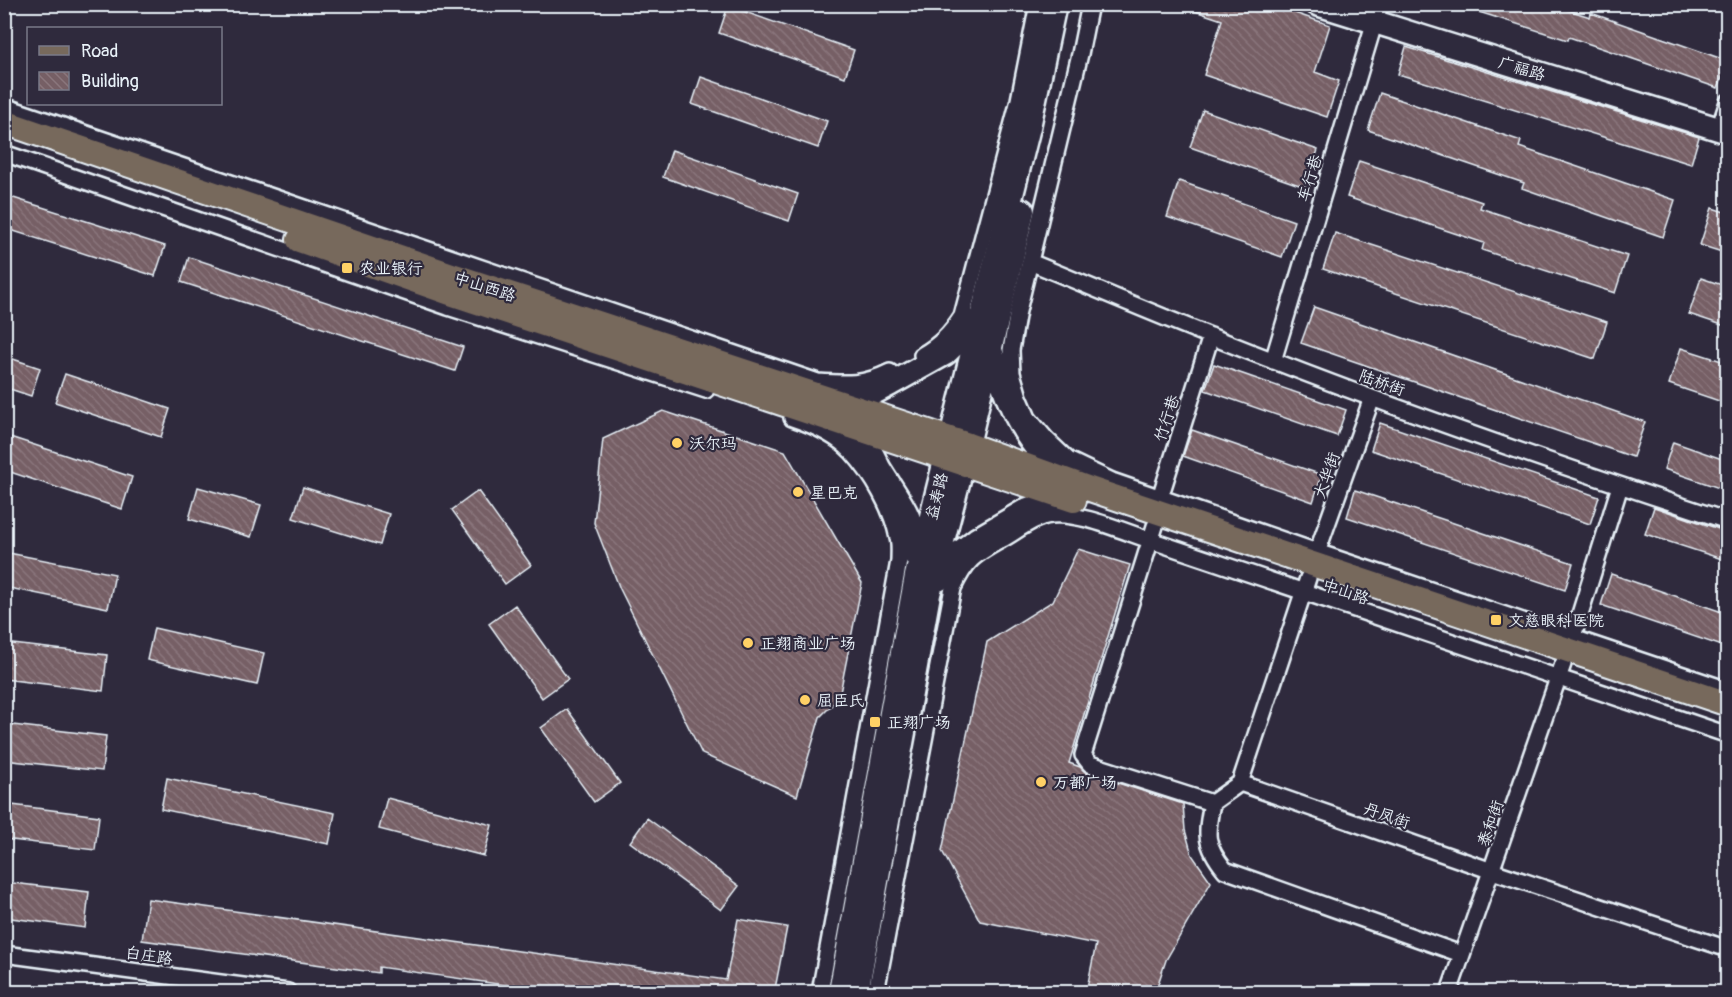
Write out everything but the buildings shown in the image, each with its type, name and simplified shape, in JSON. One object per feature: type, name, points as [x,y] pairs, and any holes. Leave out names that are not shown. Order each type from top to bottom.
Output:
[{"type":"main road","name":"益寿路","points":[[957,452],[981,314],[1029,127],[1055,4]]},
{"type":"main road","name":"益寿路","points":[[840,993],[922,585],[957,452],[991,350],[1069,4]]},
{"type":"main road","name":"广福路","points":[[1317,4],[1377,13],[1723,130]]},
{"type":"main road","name":"中山西路","points":[[4,122],[463,279],[957,452]]},
{"type":"main road","name":"中山西路","points":[[4,138],[450,293],[831,409]]},
{"type":"main road","points":[[922,585],[917,543],[909,517],[894,488],[866,445],[831,409],[870,395],[945,354],[964,336],[981,314]]},
{"type":"main road","points":[[991,350],[1004,390],[1019,423],[1037,449],[1059,468],[1084,495]]},
{"type":"main road","name":"中山路","points":[[957,452],[1566,658],[1728,720]]},
{"type":"main road","points":[[922,585],[977,539],[1028,509],[1052,500],[1084,495]]},
{"type":"main road","name":"益寿路","points":[[857,993],[922,585]]},
{"type":"main road","name":"中山路","points":[[1566,658],[1728,704]]},
{"type":"street","points":[[4,106],[818,382],[853,384],[874,381],[934,348],[950,335],[962,316],[1019,100],[1038,4]]},
{"type":"street","points":[[1090,4],[1018,311],[1011,350],[1012,373],[1028,418],[1046,440],[1068,460],[1112,480],[1155,519]]},
{"type":"street","name":"车行巷","points":[[1273,361],[1377,13]]},
{"type":"street","points":[[1723,130],[1728,102]]},
{"type":"street","points":[[4,153],[448,307],[805,422],[832,436],[851,452],[881,493],[895,524],[899,541],[898,561],[820,993]]},
{"type":"street","name":"陆桥街","points":[[1030,262],[1273,361],[1372,398],[1620,486],[1728,520]]},
{"type":"street","name":"竹行巷","points":[[1211,336],[1083,755],[1090,764],[1212,803]]},
{"type":"street","name":"大华街","points":[[1311,571],[1372,398]]},
{"type":"street","name":"泰和街","points":[[1449,993],[1566,658],[1620,486]]},
{"type":"street","points":[[876,993],[943,633],[953,588],[964,566],[981,551],[1050,515],[1155,519]]},
{"type":"street","points":[[1311,571],[1240,783],[1212,803],[1207,833],[1213,855],[1225,870],[1461,954]]},
{"type":"street","points":[[1566,658],[1728,690]]},
{"type":"street","points":[[1566,658],[1728,735]]},
{"type":"street","name":"丹凤街","points":[[1240,783],[1492,871],[1728,949]]},
{"type":"street","name":"白庄路","points":[[4,954],[288,993]]},
{"type":"place","name":"农业银行","points":[[347,268]]},
{"type":"place","name":"沃尔玛","points":[[677,443]]},
{"type":"place","name":"星巴克","points":[[798,492]]},
{"type":"place","name":"文慈眼科医院","points":[[1496,620]]},
{"type":"place","name":"正翔商业广场","points":[[748,643]]},
{"type":"place","name":"屈臣氏","points":[[805,700]]},
{"type":"place","name":"正翔广场","points":[[875,722]]},
{"type":"place","name":"万都广场","points":[[1041,782]]}]
